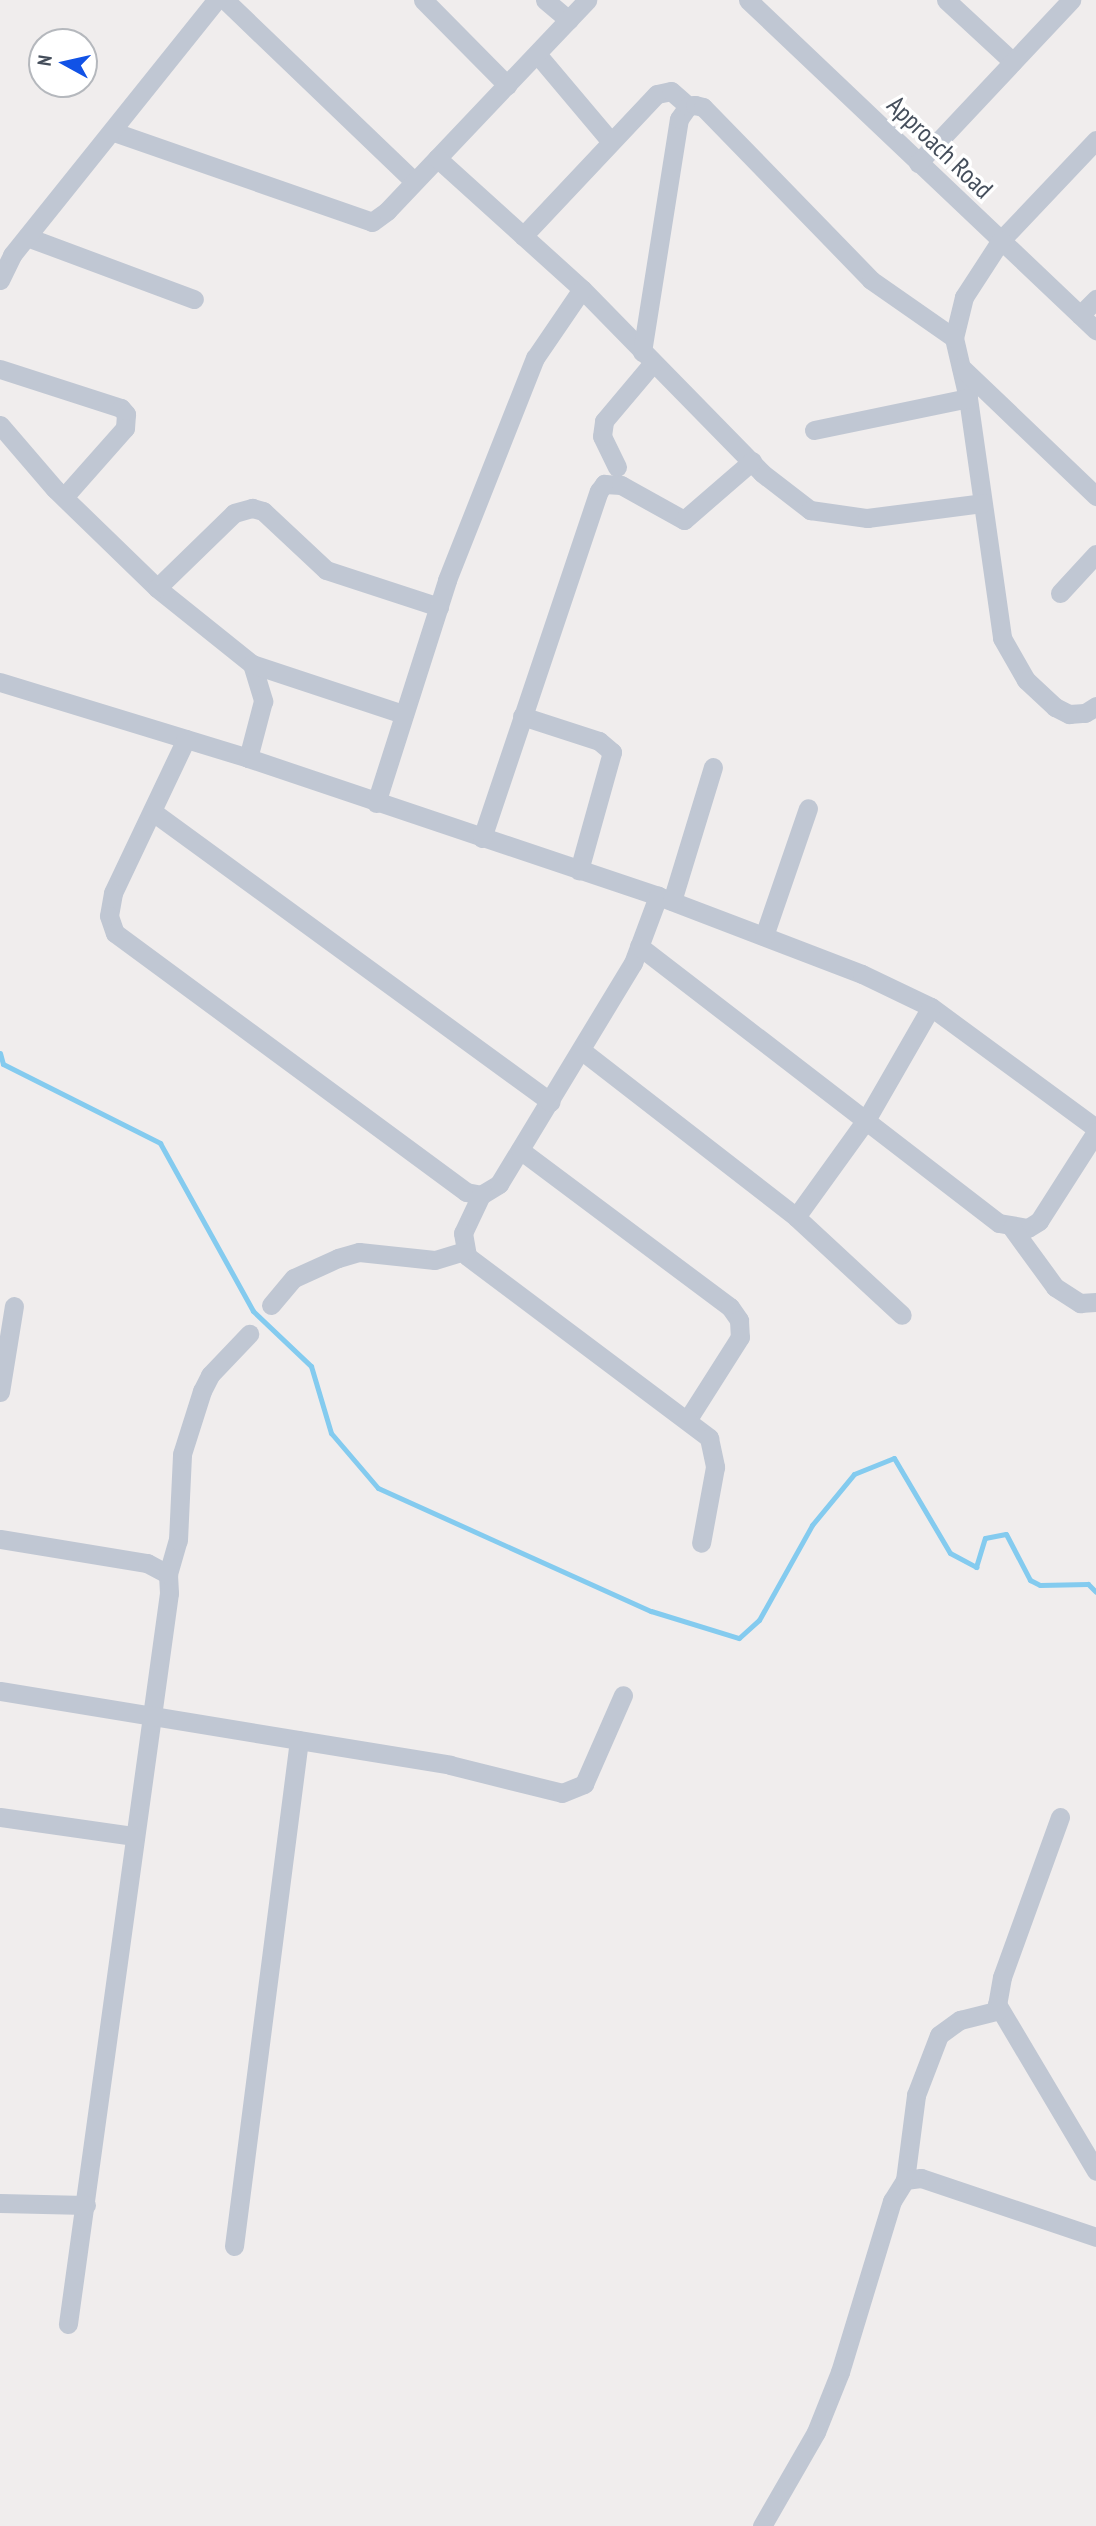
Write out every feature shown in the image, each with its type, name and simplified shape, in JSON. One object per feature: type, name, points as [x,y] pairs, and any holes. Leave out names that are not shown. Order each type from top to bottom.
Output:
[{"type":"street","points":[[0,280],[6,252],[27,237],[114,132],[216,0]]},
{"type":"street","points":[[225,0],[414,181]]},
{"type":"street","points":[[423,0],[507,85]]},
{"type":"street","points":[[545,0],[569,20]]},
{"type":"street","points":[[114,132],[363,222],[379,219],[587,0]]},
{"type":"street","name":"Approach Road","points":[[748,0],[1096,330]]},
{"type":"street","points":[[946,0],[1013,62]]},
{"type":"street","points":[[918,163],[1071,0]]},
{"type":"street","points":[[537,54],[611,142]]},
{"type":"street","points":[[523,236],[661,91],[671,92],[688,106],[703,107],[871,280],[954,338]]},
{"type":"street","points":[[617,467],[602,436],[604,421],[647,358],[679,119],[688,106]]},
{"type":"street","points":[[1096,139],[1000,240],[960,304],[954,338],[968,398],[1002,638],[1012,662],[1055,707],[1069,714],[1085,713],[1096,706]]},
{"type":"street","points":[[437,158],[582,289],[647,358],[795,500],[822,515],[867,518],[982,503]]},
{"type":"street","points":[[27,237],[194,299]]},
{"type":"street","points":[[376,803],[439,607],[535,358],[582,289]]},
{"type":"street","points":[[1080,315],[1096,299]]},
{"type":"street","points":[[961,367],[1096,496]]},
{"type":"street","points":[[0,369],[121,408],[126,414],[125,428],[64,497]]},
{"type":"street","points":[[814,430],[968,398]]},
{"type":"street","points":[[0,425],[64,497],[157,588],[252,664],[403,714]]},
{"type":"street","points":[[482,838],[604,484],[621,485],[684,520],[752,461]]},
{"type":"street","points":[[157,588],[234,513],[252,508],[263,511],[326,570],[439,607]]},
{"type":"street","points":[[1060,593],[1096,554]]},
{"type":"street","points":[[248,758],[263,701],[252,664]]},
{"type":"street","points":[[0,682],[248,758],[665,898],[862,974],[930,1007],[1096,1130],[1039,1221],[1028,1228],[1012,1228],[999,1223],[639,947]]},
{"type":"street","points":[[522,716],[599,741],[612,752],[579,870]]},
{"type":"street","points":[[186,739],[113,893],[109,916],[115,933],[466,1192],[481,1195]]},
{"type":"street","points":[[464,1251],[463,1233],[481,1195],[499,1184],[551,1101],[665,898],[713,767]]},
{"type":"street","points":[[764,936],[808,808]]},
{"type":"street","points":[[153,812],[551,1101]]},
{"type":"street","points":[[796,1217],[866,1120],[930,1007]]},
{"type":"street","points":[[581,1050],[796,1217],[902,1315]]},
{"type":"street","points":[[520,1150],[730,1307],[739,1320],[740,1337],[688,1419]]},
{"type":"street","points":[[1012,1228],[1055,1287],[1080,1303],[1096,1302]]},
{"type":"street","points":[[271,1305],[295,1279],[359,1252],[422,1260],[464,1251],[688,1419],[709,1438],[714,1453],[701,1543]]},
{"type":"street","points":[[0,1392],[14,1306]]},
{"type":"street","points":[[68,2324],[133,1836],[169,1593],[168,1574],[180,1525],[182,1454],[202,1391],[210,1376],[249,1334]]},
{"type":"street","points":[[0,1539],[146,1563],[168,1574]]},
{"type":"street","points":[[0,1691],[450,1765],[549,1791],[574,1791],[584,1784],[623,1695]]},
{"type":"street","points":[[234,2246],[299,1740]]},
{"type":"street","points":[[0,1817],[133,1836]]},
{"type":"street","points":[[1060,1817],[1002,1977],[998,2011],[1089,2143],[1096,2171]]},
{"type":"street","points":[[762,2526],[826,2408],[892,2200],[905,2180],[916,2095],[939,2035],[960,2020],[998,2011]]},
{"type":"street","points":[[905,2180],[921,2178],[1096,2237]]},
{"type":"street","points":[[0,2203],[86,2204]]},
{"type":"waterway","points":[[0,1053],[3,1064],[160,1143],[253,1311],[311,1366],[331,1433],[378,1488],[651,1611],[739,1638],[759,1620],[812,1525],[854,1474],[894,1458],[950,1553],[976,1567],[985,1538],[1006,1534],[1030,1580],[1040,1585],[1088,1584],[1096,1592]]}]
